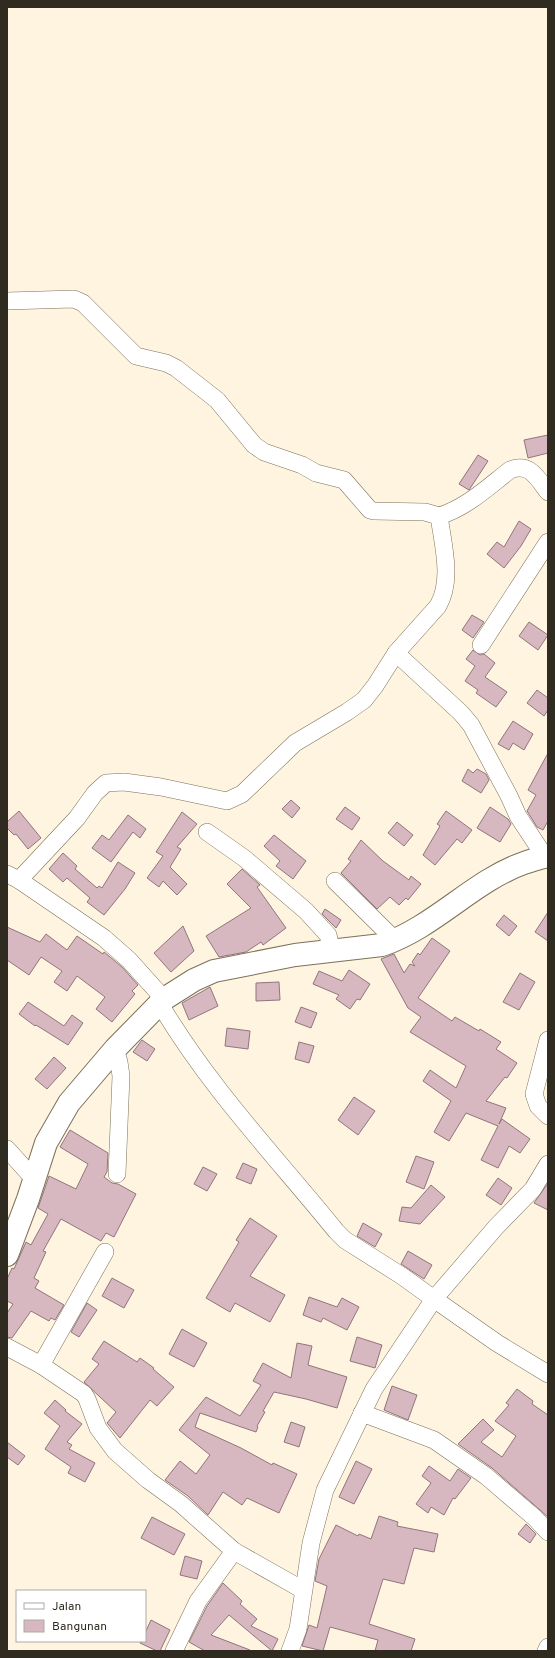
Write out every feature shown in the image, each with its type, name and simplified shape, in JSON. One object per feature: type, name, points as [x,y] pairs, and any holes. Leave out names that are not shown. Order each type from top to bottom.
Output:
[{"type":"street","points":[[7,300],[74,300],[83,303],[136,356],[166,363],[176,368],[217,400],[254,444],[264,452],[302,465],[325,476],[344,480],[370,510],[425,512],[439,516],[449,513],[471,501],[510,470],[524,467],[535,475],[548,492]]},
{"type":"street","points":[[439,516],[446,574],[442,599],[438,606],[396,653],[376,686],[364,700],[295,743],[242,794],[227,801],[161,787],[124,782],[106,784],[95,793],[76,818],[13,877],[104,938],[129,960],[162,1002],[203,1069],[258,1138],[345,1240],[402,1276],[497,1343],[548,1374]]},
{"type":"street","points":[[481,645],[548,542]]},
{"type":"street","points":[[7,1255],[21,1220],[46,1143],[69,1103],[115,1049],[162,1002],[194,980],[214,972],[295,955],[382,945],[396,941],[426,924],[478,888],[507,871],[524,862],[546,857],[518,816],[510,796],[471,725],[461,713],[396,653]]},
{"type":"street","points":[[207,832],[244,858],[306,911],[328,935],[330,943],[328,952]]},
{"type":"street","points":[[335,881],[396,941]]},
{"type":"street","points":[[548,1040],[534,1094],[538,1106],[548,1116]]},
{"type":"street","points":[[115,1049],[121,1076],[117,1174]]},
{"type":"street","points":[[7,1149],[34,1179]]},
{"type":"street","points":[[290,1651],[298,1629],[315,1522],[325,1490],[347,1448],[374,1389],[434,1299],[496,1227],[533,1189],[548,1164]]},
{"type":"street","points":[[41,1365],[105,1252]]},
{"type":"street","points":[[7,1347],[41,1365],[84,1394],[98,1428],[116,1451],[148,1480],[181,1504],[234,1552],[303,1590]]},
{"type":"street","points":[[362,1413],[434,1440],[486,1476],[535,1518],[548,1532]]},
{"type":"street","points":[[174,1651],[198,1601],[234,1552]]},
{"type":"street","points":[[546,1651],[548,1647]]},
{"type":"building","points":[[548,435],[548,453],[528,458],[524,440]]},
{"type":"building","points":[[478,455],[488,461],[469,490],[459,484]]},
{"type":"building","points":[[519,521],[531,529],[521,546],[504,568],[487,554],[497,542],[504,547]]},
{"type":"building","points":[[472,615],[484,622],[473,638],[462,630]]},
{"type":"building","points":[[529,622],[548,635],[538,650],[519,636]]},
{"type":"building","points":[[473,650],[480,655],[484,654],[495,663],[485,677],[507,692],[496,707],[476,693],[478,690],[465,681],[475,666],[466,659]]},
{"type":"building","points":[[537,690],[548,698],[548,710],[544,716],[527,703]]},
{"type":"building","points":[[513,721],[533,734],[524,750],[513,743],[509,750],[498,744]]},
{"type":"building","points":[[548,753],[548,821],[543,830],[537,827],[527,811],[536,795],[528,790]]},
{"type":"building","points":[[468,769],[473,773],[477,769],[486,774],[489,780],[481,793],[462,781]]},
{"type":"building","points":[[291,800],[300,808],[292,818],[282,809]]},
{"type":"building","points":[[345,807],[360,818],[352,830],[336,819]]},
{"type":"building","points":[[490,807],[508,819],[511,824],[500,842],[477,828]]},
{"type":"building","points":[[19,811],[41,838],[28,849],[16,834],[14,835],[7,828],[7,822]]},
{"type":"building","points":[[446,811],[472,830],[462,843],[457,839],[435,865],[423,855],[440,826],[437,824]]},
{"type":"building","points":[[182,812],[197,824],[177,847],[181,849],[170,867],[187,884],[177,895],[163,881],[159,887],[147,878],[163,856],[156,852]]},
{"type":"building","points":[[128,815],[146,829],[140,838],[133,832],[111,862],[92,848],[102,835],[109,840]]},
{"type":"building","points":[[397,822],[413,835],[404,846],[388,833]]},
{"type":"building","points":[[274,835],[306,861],[293,879],[276,866],[280,861],[264,846]]},
{"type":"building","points":[[361,840],[383,861],[409,880],[411,876],[421,884],[408,900],[406,898],[399,905],[390,897],[377,909],[341,873],[351,861],[348,859]]},
{"type":"building","points":[[63,853],[77,866],[75,869],[97,888],[99,886],[102,888],[118,862],[135,873],[125,889],[104,915],[87,902],[90,898],[67,878],[63,882],[49,869]]},
{"type":"building","points":[[242,869],[260,885],[257,887],[286,928],[263,945],[261,942],[246,952],[219,957],[206,936],[251,908],[227,884]]},
{"type":"building","points":[[325,909],[341,920],[336,928],[322,914]]},
{"type":"building","points":[[548,912],[548,941],[535,932]]},
{"type":"building","points":[[504,915],[517,926],[509,936],[496,925]]},
{"type":"building","points":[[183,926],[194,951],[171,972],[154,953]]},
{"type":"building","points":[[7,927],[40,942],[46,934],[67,950],[77,936],[103,954],[104,952],[122,967],[138,985],[132,991],[135,994],[112,1022],[96,1009],[105,997],[77,976],[67,991],[54,982],[62,971],[41,957],[29,975],[7,960]]},
{"type":"building","points":[[432,938],[450,951],[418,998],[452,1021],[455,1017],[479,1031],[480,1029],[501,1042],[496,1049],[517,1063],[507,1078],[505,1077],[486,1101],[506,1108],[499,1124],[502,1119],[530,1139],[520,1153],[509,1146],[498,1168],[481,1160],[498,1126],[466,1113],[449,1141],[434,1132],[451,1101],[423,1081],[430,1070],[456,1088],[466,1066],[410,1032],[421,1017],[408,1008],[381,959],[394,954],[404,973],[410,964],[415,966],[412,962],[418,953],[420,955]]},
{"type":"building","points":[[349,970],[370,984],[360,1000],[357,999],[350,1009],[336,999],[339,995],[313,984],[319,971],[342,981]]},
{"type":"building","points":[[520,973],[535,982],[519,1010],[503,1002]]},
{"type":"building","points":[[279,982],[280,1000],[256,1001],[256,983]]},
{"type":"building","points":[[210,987],[218,1006],[189,1020],[182,1003]]},
{"type":"building","points":[[28,1002],[64,1026],[72,1015],[83,1023],[68,1045],[36,1025],[35,1026],[19,1014]]},
{"type":"building","points":[[301,1007],[317,1013],[311,1028],[295,1022]]},
{"type":"building","points":[[227,1028],[250,1031],[248,1049],[225,1046]]},
{"type":"building","points":[[142,1040],[155,1049],[147,1061],[133,1052]]},
{"type":"building","points":[[299,1042],[314,1046],[309,1063],[295,1059]]},
{"type":"building","points":[[54,1057],[66,1068],[47,1089],[35,1079]]},
{"type":"building","points":[[354,1097],[375,1111],[358,1135],[338,1120]]},
{"type":"building","points":[[70,1130],[108,1153],[107,1172],[104,1177],[112,1183],[118,1184],[136,1194],[114,1237],[106,1233],[101,1241],[61,1219],[43,1251],[46,1252],[34,1278],[39,1281],[35,1288],[64,1305],[55,1320],[51,1318],[49,1321],[31,1311],[12,1338],[7,1337],[7,1313],[13,1304],[7,1301],[7,1279],[12,1268],[14,1269],[26,1242],[31,1245],[48,1214],[38,1208],[49,1176],[76,1189],[88,1164],[60,1147]]},
{"type":"building","points":[[416,1156],[434,1162],[424,1189],[406,1182]]},
{"type":"building","points":[[243,1163],[257,1169],[251,1184],[236,1178]]},
{"type":"building","points":[[203,1167],[217,1174],[207,1191],[194,1184]]},
{"type":"building","points":[[498,1178],[512,1188],[501,1205],[486,1195]]},
{"type":"building","points":[[548,1183],[548,1210],[534,1203]]},
{"type":"building","points":[[431,1185],[445,1197],[420,1224],[399,1221],[402,1207],[411,1208]]},
{"type":"building","points":[[250,1218],[277,1236],[250,1276],[285,1295],[270,1322],[235,1303],[230,1312],[206,1298],[239,1242],[236,1240]]},
{"type":"building","points":[[363,1223],[382,1234],[375,1247],[357,1236]]},
{"type":"building","points":[[408,1251],[432,1265],[424,1279],[401,1264]]},
{"type":"building","points":[[112,1278],[134,1290],[124,1308],[102,1296]]},
{"type":"building","points":[[309,1297],[337,1307],[342,1298],[359,1307],[347,1330],[323,1318],[321,1322],[303,1315]]},
{"type":"building","points":[[87,1303],[97,1310],[79,1337],[71,1332]]},
{"type":"building","points":[[182,1329],[207,1343],[194,1367],[169,1354]]},
{"type":"building","points":[[357,1337],[382,1345],[375,1368],[350,1361]]},
{"type":"building","points":[[104,1341],[137,1362],[140,1358],[154,1368],[153,1369],[174,1387],[157,1406],[150,1400],[120,1438],[107,1423],[116,1412],[84,1382],[99,1364],[92,1359]]},
{"type":"building","points":[[297,1343],[312,1346],[308,1365],[347,1377],[337,1408],[274,1392],[263,1411],[265,1412],[257,1426],[256,1432],[200,1413],[195,1427],[241,1448],[272,1465],[273,1463],[297,1474],[279,1513],[247,1498],[242,1505],[223,1492],[208,1515],[188,1496],[165,1480],[180,1461],[196,1474],[210,1455],[179,1430],[206,1397],[240,1416],[261,1385],[253,1381],[263,1363],[291,1378]]},
{"type":"building","points":[[392,1386],[417,1395],[408,1420],[384,1410]]},
{"type":"building","points":[[517,1389],[533,1401],[532,1404],[548,1415],[548,1517],[492,1468],[458,1444],[483,1419],[494,1430],[481,1442],[502,1457],[516,1436],[495,1421],[509,1405],[506,1403]]},
{"type":"building","points":[[55,1400],[66,1410],[65,1411],[82,1424],[67,1442],[72,1445],[69,1449],[95,1463],[85,1482],[68,1473],[71,1467],[45,1449],[60,1426],[44,1413]]},
{"type":"building","points":[[291,1422],[305,1427],[299,1447],[284,1442]]},
{"type":"building","points":[[7,1442],[25,1456],[18,1465],[7,1457]]},
{"type":"building","points":[[356,1461],[372,1469],[354,1504],[339,1497]]},
{"type":"building","points":[[429,1466],[450,1481],[458,1469],[471,1478],[455,1499],[453,1498],[444,1515],[431,1507],[428,1513],[416,1504],[431,1483],[422,1476]]},
{"type":"building","points":[[379,1516],[398,1522],[397,1526],[438,1534],[434,1552],[414,1548],[404,1584],[383,1579],[369,1624],[415,1639],[411,1651],[375,1651],[378,1640],[330,1627],[323,1651],[302,1646],[309,1625],[317,1628],[327,1586],[315,1581],[319,1559],[336,1525],[358,1536],[359,1534],[371,1539]]},
{"type":"building","points":[[152,1517],[185,1534],[174,1555],[141,1538]]},
{"type":"building","points":[[526,1524],[536,1534],[530,1543],[518,1534]]},
{"type":"building","points":[[185,1556],[202,1561],[197,1579],[180,1575]]},
{"type":"building","points":[[223,1583],[242,1601],[240,1604],[257,1619],[251,1626],[278,1639],[272,1651],[229,1615],[211,1635],[250,1651],[205,1651],[189,1642],[207,1606]]},
{"type":"building","points":[[151,1620],[170,1630],[160,1651],[140,1643],[146,1642],[146,1631]]}]
